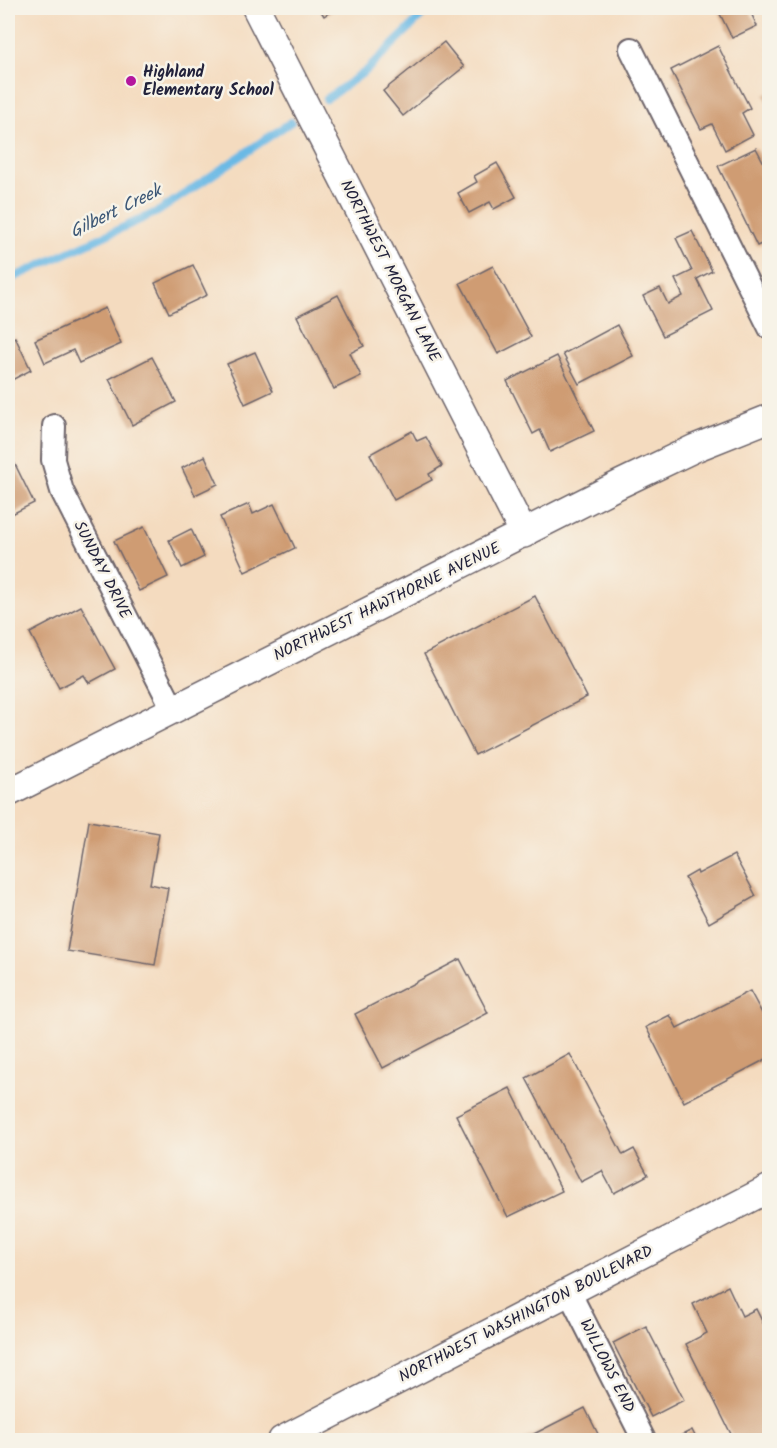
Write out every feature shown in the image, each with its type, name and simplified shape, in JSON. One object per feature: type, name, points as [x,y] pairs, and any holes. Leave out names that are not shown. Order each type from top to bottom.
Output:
[{"type":"street","name":"NORTHWEST MORGAN LANE","points":[[256,8],[524,534]]},
{"type":"street","points":[[631,50],[770,328]]},
{"type":"street","name":"NORTHWEST HAWTHORNE AVENUE","points":[[8,793],[695,448],[770,418]]},
{"type":"street","name":"SUNDAY DRIVE","points":[[54,426],[53,460],[62,490],[172,709]]},
{"type":"street","name":"NORTHWEST WASHINGTON BOULEVARD","points":[[282,1440],[770,1188]]},
{"type":"street","name":"WILLOWS END","points":[[569,1292],[644,1440]]},
{"type":"building","points":[[319,8],[336,8],[324,16]]},
{"type":"building","points":[[717,8],[763,8],[751,13],[757,26],[732,38]]},
{"type":"building","points":[[444,42],[464,67],[403,116],[383,91]]},
{"type":"building","points":[[718,46],[750,108],[742,113],[753,135],[725,150],[712,124],[701,129],[671,70]]},
{"type":"building","points":[[770,92],[770,106],[764,95]]},
{"type":"building","points":[[756,148],[765,165],[770,163],[770,240],[757,246],[718,166]]},
{"type":"building","points":[[497,163],[516,197],[494,209],[490,202],[469,213],[458,193],[477,182],[474,176]]},
{"type":"building","points":[[692,231],[712,271],[697,279],[713,311],[663,336],[643,296],[660,288],[668,304],[683,296],[675,279],[692,271],[676,238]]},
{"type":"building","points":[[193,265],[207,295],[169,313],[155,283]]},
{"type":"building","points":[[493,266],[531,337],[498,354],[460,283]]},
{"type":"building","points":[[338,295],[364,346],[350,353],[361,376],[334,389],[297,316]]},
{"type":"building","points":[[105,308],[121,344],[79,363],[73,350],[45,363],[35,340]]},
{"type":"building","points":[[617,325],[633,356],[579,384],[563,354]]},
{"type":"building","points":[[15,337],[31,370],[8,382],[8,341]]},
{"type":"building","points":[[255,352],[273,391],[245,404],[227,364]]},
{"type":"building","points":[[557,356],[594,431],[550,452],[540,430],[533,434],[507,381]]},
{"type":"building","points":[[152,357],[176,402],[132,425],[109,379]]},
{"type":"building","points":[[412,431],[417,441],[426,437],[442,466],[429,474],[432,480],[394,500],[370,454]]},
{"type":"building","points":[[8,450],[34,503],[8,516]]},
{"type":"building","points":[[205,456],[218,484],[195,495],[182,468]]},
{"type":"building","points":[[249,504],[253,514],[274,504],[295,548],[245,572],[220,517]]},
{"type":"building","points":[[144,527],[168,577],[139,591],[114,541]]},
{"type":"building","points":[[191,529],[204,557],[182,568],[169,540]]},
{"type":"building","points":[[535,596],[587,697],[475,755],[424,654]]},
{"type":"building","points":[[81,606],[115,669],[89,683],[84,675],[59,688],[30,633]]},
{"type":"building","points":[[89,821],[159,833],[150,884],[168,888],[155,965],[67,951]]},
{"type":"building","points":[[734,855],[756,896],[709,923],[685,878],[697,871],[698,874]]},
{"type":"building","points":[[460,959],[488,1013],[383,1068],[355,1014]]},
{"type":"building","points":[[750,991],[770,1028],[770,1057],[684,1102],[646,1027],[670,1015],[677,1028]]},
{"type":"building","points":[[570,1054],[623,1155],[634,1149],[648,1175],[614,1193],[602,1171],[581,1182],[526,1078]]},
{"type":"building","points":[[510,1088],[562,1191],[508,1217],[456,1115]]},
{"type":"building","points":[[728,1286],[742,1316],[756,1309],[770,1337],[770,1440],[734,1440],[686,1344],[707,1333],[693,1304]]},
{"type":"building","points":[[646,1326],[684,1400],[651,1417],[613,1343]]},
{"type":"building","points":[[585,1408],[601,1440],[522,1440]]},
{"type":"building","points":[[692,1430],[697,1440],[672,1440]]},
{"type":"waterway","name":"Gilbert Creek","points":[[326,99],[366,71],[430,8]]},
{"type":"waterway","name":"Gilbert Creek","points":[[8,280],[159,211],[291,122]]},
{"type":"place","name":"Highland Elementary School","points":[[131,81]]}]
